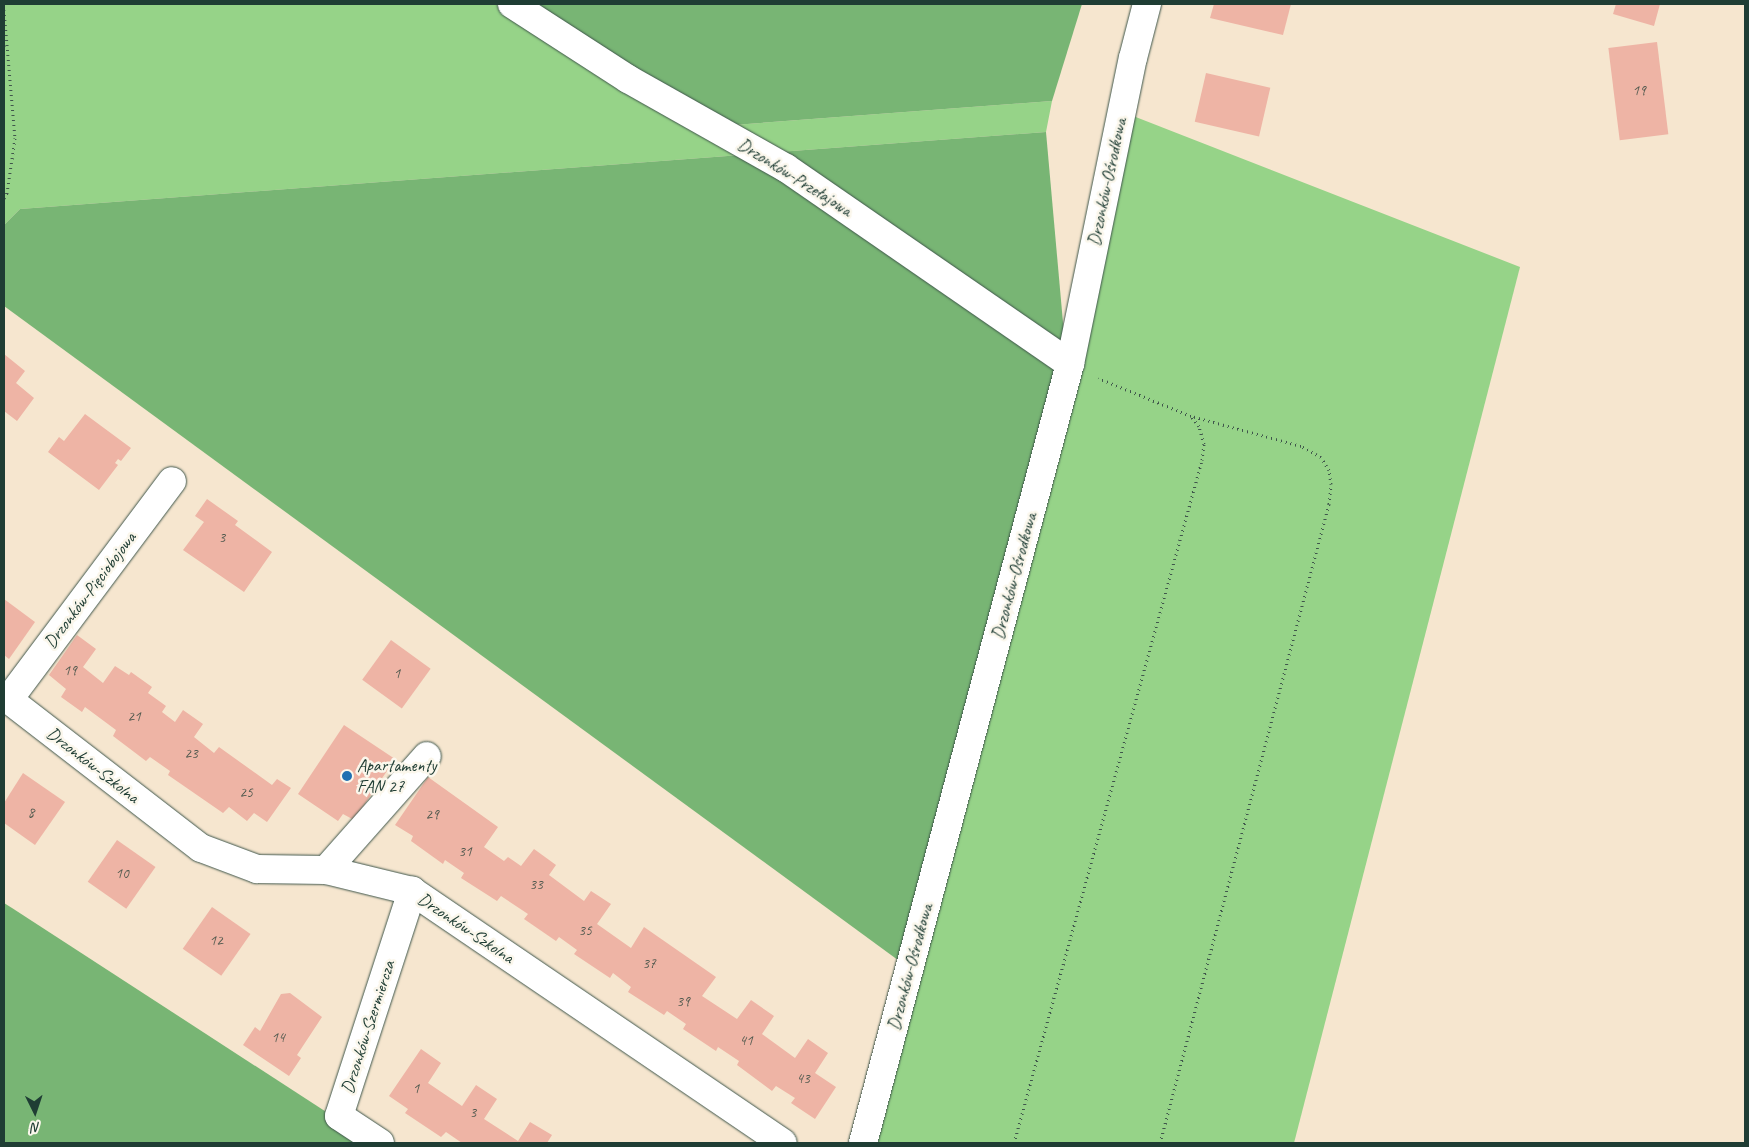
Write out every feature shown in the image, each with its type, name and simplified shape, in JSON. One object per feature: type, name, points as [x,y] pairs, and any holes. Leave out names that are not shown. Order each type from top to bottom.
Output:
[{"type":"street","name":"Drzonków-Przełajowa","points":[[512,4],[628,80],[786,168],[1070,364]]},
{"type":"street","name":"Drzonków-Ośrodkowa","points":[[863,1143],[1070,364],[1133,58],[1147,4]]},
{"type":"street","name":"Drzonków-Pięciobojowa","points":[[6,698],[172,481]]},
{"type":"street","name":"Drzonków-Szkolna","points":[[6,698],[201,848],[257,869],[326,870],[412,892],[783,1143]]},
{"type":"street","points":[[326,870],[427,756]]},
{"type":"street","name":"Drzonków-Szermiercza","points":[[380,1143],[339,1116],[412,892]]},
{"type":"path","points":[[4,10],[15,138],[7,193],[4,198]]},
{"type":"path","points":[[1070,364],[1191,416],[1301,446],[1321,457],[1329,470],[1331,484],[1329,504],[1160,1143]]},
{"type":"path","points":[[1014,1143],[1202,460],[1204,444],[1199,426],[1191,416]]},
{"type":"green space","points":[[4,4],[516,4],[707,127],[1052,101],[1046,132],[20,209],[4,225]]},
{"type":"green space","points":[[516,4],[1082,4],[1052,101],[707,127]]},
{"type":"green space","points":[[1128,114],[1520,267],[1294,1143],[868,1143]]},
{"type":"green space","points":[[1046,132],[1069,390],[917,974],[4,306],[4,225],[20,209]]},
{"type":"green space","points":[[4,903],[12,908],[374,1143],[4,1143]]},
{"type":"building","points":[[1214,4],[1291,4],[1283,35],[1210,18]]},
{"type":"building","points":[[1616,4],[1660,4],[1654,26],[1613,14]]},
{"type":"building","points":[[1657,42],[1668,134],[1620,140],[1608,48]]},
{"type":"building","points":[[1206,73],[1270,88],[1259,137],[1195,122]]},
{"type":"building","points":[[4,354],[25,371],[16,383],[34,398],[17,421],[4,411]]},
{"type":"building","points":[[85,414],[131,448],[121,461],[118,459],[115,463],[118,465],[99,490],[48,452],[59,437],[64,441]]},
{"type":"building","points":[[207,499],[238,521],[235,525],[272,552],[244,592],[183,550],[204,522],[195,516]]},
{"type":"building","points":[[4,599],[35,622],[9,659],[4,655]]},
{"type":"building","points":[[77,635],[96,649],[83,667],[103,683],[115,666],[129,675],[131,672],[152,687],[148,693],[166,706],[162,712],[175,722],[183,710],[203,724],[194,737],[214,753],[219,747],[272,785],[277,779],[291,788],[267,822],[254,813],[247,821],[229,807],[223,813],[168,775],[170,771],[150,757],[146,761],[113,736],[116,730],[85,707],[82,712],[61,697],[66,689],[49,675]]},
{"type":"building","points":[[391,640],[431,669],[402,708],[362,680]]},
{"type":"building","name":"Apartamenty FAN 27","points":[[344,725],[395,759],[354,820],[343,814],[338,821],[298,794]]},
{"type":"building","points":[[23,773],[65,802],[35,845],[4,823],[4,803]]},
{"type":"building","points":[[428,777],[498,827],[484,847],[504,861],[508,857],[521,866],[534,849],[556,865],[549,875],[584,901],[591,891],[611,904],[597,924],[631,948],[644,927],[716,977],[702,996],[737,1019],[751,1000],[774,1016],[762,1034],[795,1058],[808,1039],[828,1053],[815,1073],[836,1087],[815,1119],[791,1103],[795,1098],[776,1086],[772,1091],[737,1065],[739,1061],[718,1047],[716,1051],[683,1029],[686,1024],[667,1011],[664,1015],[628,992],[631,987],[613,973],[610,978],[574,954],[577,950],[559,937],[556,941],[524,919],[528,914],[501,896],[497,901],[461,878],[464,873],[445,860],[443,864],[411,841],[413,836],[395,825]]},
{"type":"building","points":[[117,840],[156,867],[126,909],[88,882]]},
{"type":"building","points":[[212,907],[251,934],[221,976],[183,949]]},
{"type":"building","points":[[290,993],[322,1017],[297,1055],[301,1058],[289,1076],[243,1045],[255,1027],[260,1031],[281,994]]},
{"type":"building","points":[[421,1049],[441,1063],[428,1083],[462,1106],[476,1085],[497,1099],[484,1119],[518,1141],[530,1122],[552,1135],[547,1143],[462,1143],[446,1132],[441,1137],[405,1113],[408,1109],[389,1096]]},
{"type":"place","name":"Apartamenty FAN 27","points":[[347,776]]}]
